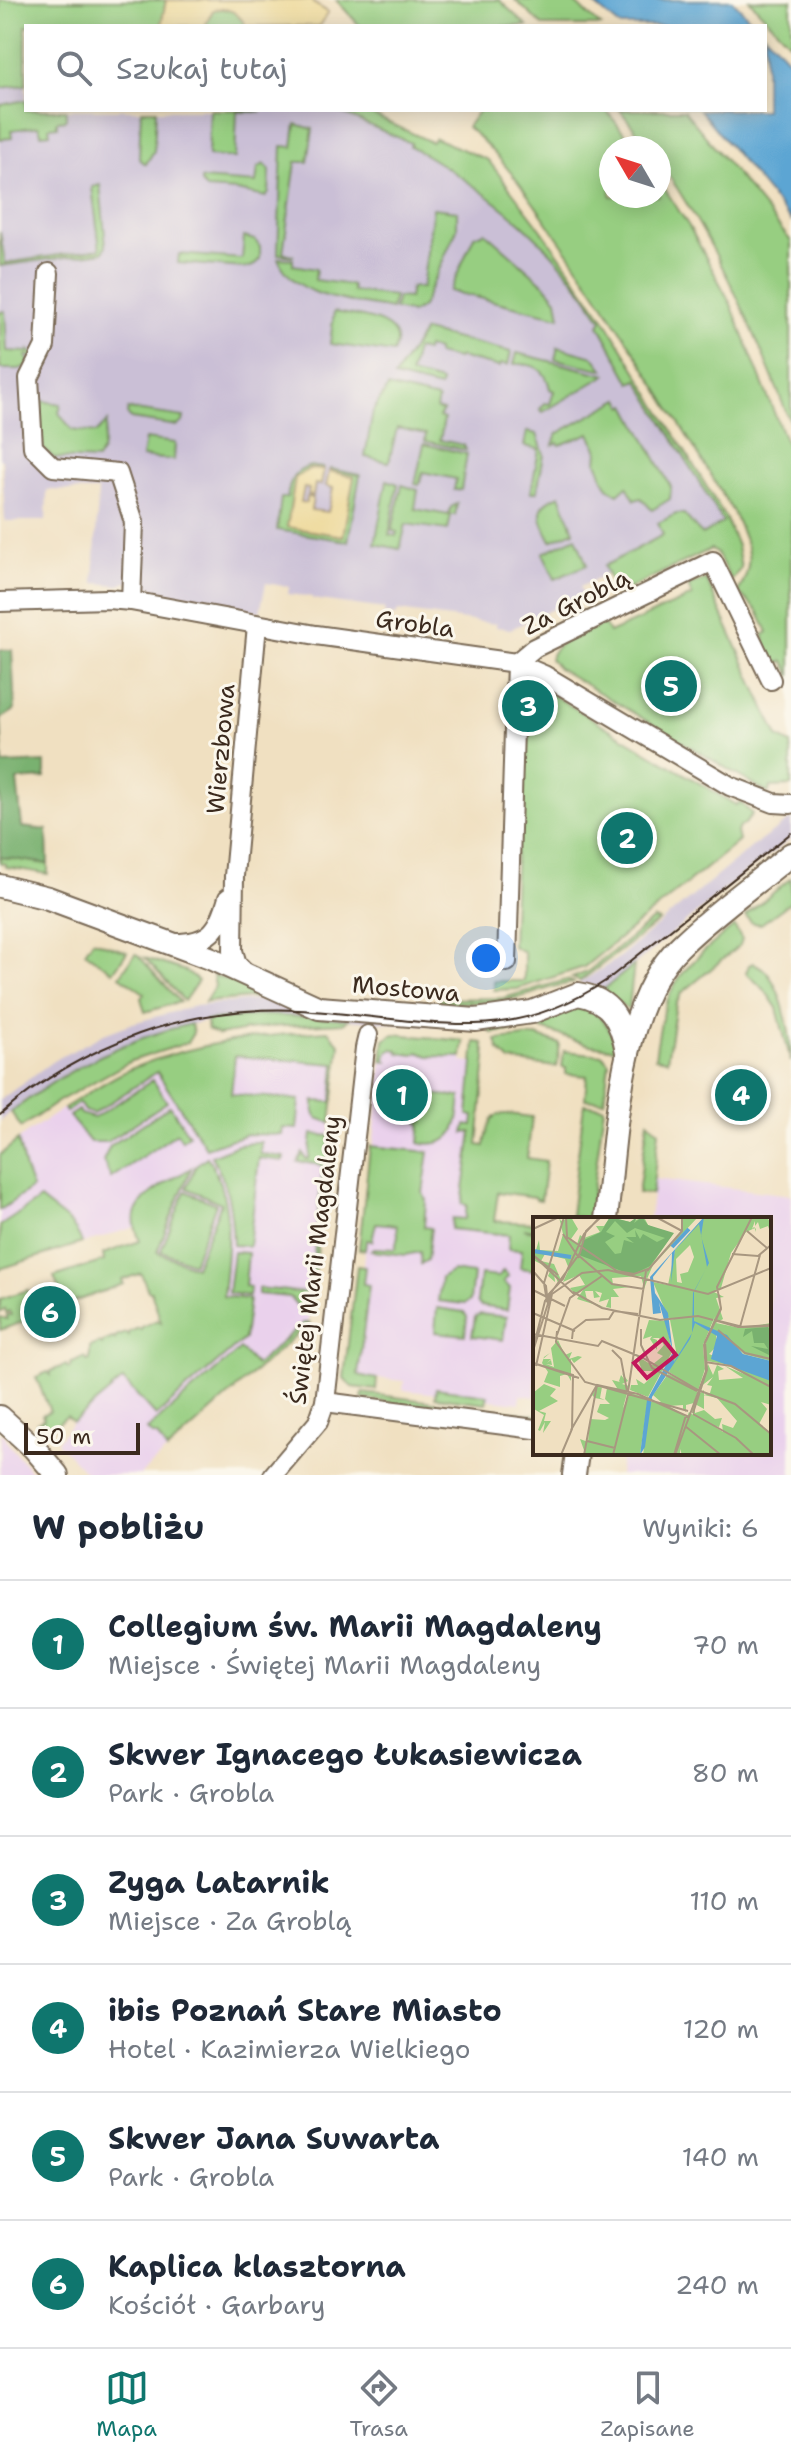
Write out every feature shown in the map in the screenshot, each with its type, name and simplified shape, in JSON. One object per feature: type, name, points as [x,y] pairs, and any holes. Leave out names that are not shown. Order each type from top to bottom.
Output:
[{"type":"street","points":[[49,273],[45,346],[29,378],[33,447],[53,467],[118,473],[134,522],[131,601]]},
{"type":"street","name":"Za Groblą","points":[[507,962],[516,663],[534,648],[713,561],[771,680]]},
{"type":"street","name":"Grobla","points":[[0,602],[131,601],[257,625],[516,663],[544,675],[730,786],[774,803],[791,804]]},
{"type":"street","name":"Wierzbowa","points":[[245,972],[237,964],[233,951],[234,876],[257,625]]},
{"type":"street","points":[[606,1217],[627,1051],[651,987],[678,948],[791,854]]},
{"type":"street","name":"Wierzbowa","points":[[171,944],[195,943],[212,933],[222,920],[234,876]]},
{"type":"street","name":"Mostowa","points":[[0,886],[48,898],[245,972],[319,1008],[458,1020],[496,1019],[532,1012],[578,994],[584,995],[602,1002],[612,1011],[623,1031],[627,1051]]},
{"type":"street","name":"Świętej Marii Magdaleny","points":[[273,1475],[318,1422],[325,1402],[368,1035]]},
{"type":"street","points":[[325,1402],[533,1429]]},
{"type":"street","points":[[0,1417],[34,1448],[57,1475]]},
{"type":"street","points":[[574,1475],[577,1455]]},
{"type":"shaded area","points":[[24,70],[24,112],[366,112],[436,145],[556,256],[602,320],[726,523],[651,561],[617,569],[580,587],[583,594],[511,629],[496,627],[496,624],[398,611],[396,616],[384,614],[385,609],[288,594],[289,587],[266,583],[260,612],[154,591],[154,588],[126,582],[120,585],[94,583],[98,491],[47,490],[46,521],[5,521],[0,460],[0,76]]},
{"type":"shaded area","points":[[791,819],[791,839],[742,875],[616,980],[602,990],[578,984],[617,959],[753,846]]},
{"type":"shaded area","points":[[567,995],[584,1005],[576,1004],[521,1024],[487,1029],[265,1015],[215,1019],[164,1030],[111,1050],[68,1072],[25,1100],[0,1121],[0,1100],[53,1061],[104,1034],[195,1006],[282,998],[482,1012]]},
{"type":"shaded area","points":[[394,1034],[464,1041],[462,1062],[482,1064],[471,1142],[465,1219],[533,1228],[533,1397],[521,1395],[520,1403],[403,1390],[404,1381],[358,1376],[369,1286],[361,1284],[384,1040]]},
{"type":"shaded area","points":[[340,1044],[308,1323],[140,1475],[88,1475],[57,1442],[73,1422],[178,1334],[135,1227],[0,1269],[0,1155],[25,1134],[109,1082],[187,1051]]},
{"type":"shaded area","points":[[654,1179],[791,1195],[791,1475],[619,1475],[622,1455],[771,1455],[771,1217],[649,1217]]},
{"type":"shaded area","points":[[1,1434],[5,1435],[6,1441],[34,1475],[0,1475]]},
{"type":"green space","points":[[0,0],[166,0],[161,24],[24,24],[24,85],[0,88]]},
{"type":"green space","points":[[336,0],[499,0],[525,24],[358,24]]},
{"type":"green space","points":[[515,0],[571,0],[599,24],[541,24]]},
{"type":"green space","points":[[749,0],[791,0],[791,44]]},
{"type":"green space","points":[[224,7],[235,12],[245,24],[206,24],[213,10]]},
{"type":"green space","points":[[24,100],[24,112],[66,112],[66,120],[57,121],[57,126],[49,127],[50,133],[41,134],[39,126],[11,130],[12,138],[0,139],[0,105]]},
{"type":"green space","points":[[141,112],[156,112],[154,151],[146,164],[139,159]]},
{"type":"green space","points":[[210,112],[237,112],[235,158],[208,156]]},
{"type":"green space","points":[[339,112],[366,112],[431,142],[435,138],[488,160],[604,318],[725,517],[737,546],[741,568],[732,580],[711,549],[616,595],[604,566],[663,535],[658,523],[676,514],[684,514],[702,535],[723,522],[638,380],[631,383],[599,325],[602,320],[553,254],[496,202],[410,146],[411,143]]},
{"type":"green space","points":[[478,112],[608,112],[627,136],[599,136],[599,208],[671,208],[671,199],[690,228],[730,302],[791,455],[791,676],[784,661],[776,664],[771,660],[763,635],[768,632],[758,611],[738,592],[747,571],[748,552],[733,512],[586,277],[519,183],[467,127]]},
{"type":"green space","points":[[622,112],[686,112],[791,241],[791,425],[733,289],[671,179],[671,136],[641,136]]},
{"type":"green space","points":[[296,124],[313,129],[308,162],[296,162],[283,252],[294,256],[278,254],[282,146],[293,147]]},
{"type":"green space","points":[[264,164],[270,170],[266,197],[206,189],[201,183],[201,179],[256,183],[258,168]]},
{"type":"green space","points":[[100,185],[106,245],[103,252],[0,266],[0,231],[5,263],[100,249],[92,187]]},
{"type":"green space","points":[[433,208],[457,211],[457,229],[422,307],[412,313],[394,309],[397,297],[409,298],[411,287],[422,288]]},
{"type":"green space","points":[[485,232],[545,285],[557,299],[560,317],[450,291],[474,236]]},
{"type":"green space","points":[[244,237],[255,240],[260,247],[260,259],[253,266],[178,263],[179,254],[242,259]]},
{"type":"green space","points":[[278,258],[293,259],[293,265],[316,269],[315,280],[352,285],[352,291],[394,296],[391,309],[311,290],[297,283]]},
{"type":"green space","points":[[5,311],[7,351],[29,350],[36,356],[34,360],[26,356],[30,364],[20,369],[0,369],[0,312]]},
{"type":"green space","points":[[334,312],[378,321],[387,326],[394,333],[396,342],[393,353],[330,344]]},
{"type":"green space","points":[[424,331],[511,352],[508,365],[500,364],[499,367],[458,359],[437,354],[437,350],[427,347],[426,351],[416,349],[410,374],[441,382],[440,388],[394,377]]},
{"type":"green space","points":[[558,347],[594,357],[604,370],[555,359]]},
{"type":"green space","points":[[517,353],[606,375],[543,412],[540,409],[545,403],[550,404],[554,391],[538,368],[514,364]]},
{"type":"green space","points":[[388,387],[438,399],[436,409],[443,411],[439,417],[444,419],[440,440],[464,445],[466,450],[425,441],[426,434],[397,428],[389,462],[365,457],[373,411]]},
{"type":"green space","points":[[620,399],[624,407],[627,405],[671,487],[670,499],[652,510],[641,498],[635,500],[627,486],[618,494],[607,486],[597,463],[598,451],[590,433],[553,445],[557,434]]},
{"type":"green space","points":[[42,401],[61,404],[59,413],[72,430],[96,433],[107,422],[102,451],[97,460],[54,458],[43,449],[39,421]]},
{"type":"green space","points":[[128,409],[184,417],[177,426],[131,419]]},
{"type":"green space","points":[[527,432],[537,434],[544,454],[537,492],[531,492],[539,449],[524,446]]},
{"type":"green space","points":[[145,439],[175,443],[174,460],[142,457]]},
{"type":"green space","points":[[424,444],[467,454],[461,490],[454,490],[456,479],[423,472],[419,485],[415,484]]},
{"type":"green space","points":[[310,466],[324,470],[309,469],[288,527],[343,535],[333,472],[329,471],[360,475],[348,541],[277,530],[281,498],[287,498],[296,474]]},
{"type":"green space","points":[[387,480],[398,484],[389,535],[396,536],[397,532],[392,531],[402,485],[418,490],[415,509],[449,515],[451,507],[457,504],[448,530],[406,524],[400,549],[375,544]]},
{"type":"green space","points":[[560,495],[574,531],[551,541],[541,514],[545,504]]},
{"type":"green space","points":[[576,537],[587,565],[555,579],[543,553]]},
{"type":"green space","points":[[706,579],[778,737],[791,744],[791,786],[771,787],[768,793],[558,668],[550,659],[552,652],[571,637],[604,624],[609,633],[692,596],[688,586]]},
{"type":"green space","points":[[0,650],[12,650],[15,710],[1,719],[3,764],[45,762],[45,778],[17,780],[22,827],[47,830],[48,864],[0,857]]},
{"type":"green space","points":[[541,688],[736,805],[740,802],[752,814],[739,827],[739,841],[584,967],[517,989],[494,990],[494,981],[524,981],[524,952],[512,946],[522,691],[529,695],[530,703],[538,706],[542,703]]},
{"type":"green space","points":[[0,857],[48,864],[48,874],[6,867],[6,864],[0,863]]},
{"type":"green space","points":[[791,878],[791,902],[761,924],[752,923],[745,916]]},
{"type":"green space","points":[[654,919],[659,921],[580,981],[572,978],[587,972]]},
{"type":"green space","points":[[734,926],[742,939],[740,945],[682,993],[676,1004],[667,1060],[655,1058],[663,1012],[676,982],[699,956]]},
{"type":"green space","points":[[93,940],[127,952],[113,972],[85,952]]},
{"type":"green space","points":[[135,954],[180,1002],[145,1012],[141,998],[144,993],[120,976]]},
{"type":"green space","points":[[145,958],[185,971],[198,981],[184,1001]]},
{"type":"green space","points":[[753,963],[763,969],[778,991],[787,1021],[791,1062],[777,1008],[764,989],[746,973]]},
{"type":"green space","points":[[634,965],[629,1007],[627,1009],[603,990]]},
{"type":"green space","points":[[213,975],[262,994],[259,997],[205,1002],[215,986]]},
{"type":"green space","points":[[566,980],[575,983],[500,1001],[439,1002],[439,999],[503,998]]},
{"type":"green space","points":[[574,1005],[591,1011],[603,1020],[617,1049],[590,1045],[539,1028],[492,1033],[487,1029]]},
{"type":"green space","points":[[265,1015],[349,1019],[343,1023],[266,1027],[218,1035],[208,1030],[206,1021]]},
{"type":"green space","points":[[191,1024],[193,1033],[187,1043],[131,1061],[59,1101],[21,1127],[11,1112],[52,1083],[118,1047]]},
{"type":"green space","points":[[328,1031],[340,1044],[331,1123],[317,1118],[314,1101],[332,1102],[335,1064],[235,1056],[231,1094],[300,1100],[297,1129],[283,1128],[282,1135],[247,1134],[206,1148],[157,1072],[93,1114],[84,1111],[79,1103],[66,1112],[64,1108],[124,1072],[181,1052],[254,1038]]},
{"type":"green space","points":[[394,1034],[464,1041],[462,1057],[429,1056],[418,1052],[414,1055],[392,1049],[387,1053],[386,1060],[389,1062],[382,1061],[384,1040]]},
{"type":"green space","points":[[536,1036],[560,1044],[557,1067],[510,1061],[499,1050],[496,1040]]},
{"type":"green space","points":[[475,1042],[483,1043],[486,1058],[478,1145],[485,1146],[490,1124],[498,1115],[532,1117],[527,1158],[546,1161],[541,1200],[498,1192],[494,1221],[533,1223],[533,1229],[524,1229],[533,1231],[533,1270],[520,1268],[522,1250],[508,1249],[509,1235],[451,1229],[452,1218],[465,1219],[467,1205],[462,1204],[472,1132],[464,1133],[466,1125],[473,1126],[474,1116],[468,1115]]},
{"type":"green space","points":[[564,1051],[603,1055],[609,1063],[604,1101],[585,1099],[587,1076],[566,1074],[566,1068],[562,1067]]},
{"type":"green space","points":[[153,1080],[167,1102],[107,1142],[90,1142],[69,1116],[78,1110],[80,1114],[94,1118]]},
{"type":"green space","points":[[419,1093],[461,1097],[456,1126],[448,1139],[431,1144],[419,1143],[421,1124],[416,1121],[424,1122],[424,1119],[416,1118]]},
{"type":"green space","points":[[584,1104],[604,1107],[589,1217],[571,1216]]},
{"type":"green space","points":[[170,1106],[189,1135],[182,1140],[177,1133],[111,1178],[103,1161],[110,1146]]},
{"type":"green space","points":[[648,1121],[659,1131],[652,1194],[638,1193]]},
{"type":"green space","points":[[312,1134],[330,1136],[311,1311],[301,1310],[290,1297],[258,1294],[258,1288],[310,1293],[323,1165],[298,1162],[303,1153],[309,1159]]},
{"type":"green space","points":[[18,1140],[32,1188],[0,1210],[0,1155]]},
{"type":"green space","points":[[261,1142],[260,1154],[285,1157],[284,1161],[259,1158],[249,1246],[233,1245],[228,1199],[222,1177],[211,1156]]},
{"type":"green space","points":[[370,1146],[429,1152],[423,1193],[426,1200],[424,1227],[431,1228],[427,1260],[421,1264],[420,1252],[405,1255],[371,1251],[374,1248],[395,1249],[397,1225],[376,1223],[372,1241],[366,1240],[365,1250],[359,1249]]},
{"type":"green space","points":[[207,1157],[216,1173],[226,1207],[228,1242],[223,1296],[249,1299],[244,1339],[156,1416],[123,1380],[73,1422],[67,1416],[47,1432],[37,1422],[50,1411],[36,1377],[48,1372],[51,1375],[51,1371],[66,1365],[71,1367],[70,1364],[85,1357],[87,1361],[90,1360],[90,1347],[102,1345],[113,1338],[115,1340],[126,1333],[129,1335],[129,1332],[141,1330],[157,1320],[161,1322],[151,1291],[148,1291],[141,1273],[122,1280],[123,1284],[65,1305],[54,1277],[104,1261],[103,1254],[140,1241],[135,1222],[138,1207],[158,1188],[191,1168],[157,1252],[195,1267],[221,1203],[186,1188],[196,1165]]},
{"type":"green space","points":[[185,1191],[216,1204],[193,1263],[161,1251]]},
{"type":"green space","points":[[40,1199],[70,1223],[82,1243],[0,1269],[0,1226]]},
{"type":"green space","points":[[233,1252],[248,1253],[245,1286],[250,1287],[249,1296],[228,1293]]},
{"type":"green space","points":[[357,1266],[365,1267],[363,1284],[369,1285],[358,1375],[377,1379],[376,1390],[352,1387],[344,1378]]},
{"type":"green space","points":[[452,1271],[473,1274],[470,1301],[465,1304],[438,1301],[441,1278]]},
{"type":"green space","points":[[503,1271],[508,1276],[503,1282],[510,1288],[507,1310],[480,1306],[477,1302],[480,1275],[498,1277]]},
{"type":"green space","points":[[28,1290],[37,1317],[0,1330],[0,1317],[7,1319],[7,1315],[11,1315],[5,1309],[0,1313],[0,1299]]},
{"type":"green space","points":[[437,1308],[464,1312],[467,1317],[465,1335],[435,1332]]},
{"type":"green space","points":[[480,1314],[506,1317],[503,1340],[472,1336],[475,1317]]},
{"type":"green space","points":[[303,1323],[310,1323],[304,1379],[301,1379],[308,1324],[167,1451],[157,1436],[147,1430],[240,1349],[256,1365]]},
{"type":"green space","points":[[436,1388],[488,1395],[486,1403],[435,1397]]},
{"type":"green space","points":[[363,1393],[533,1415],[533,1419],[362,1399]]},
{"type":"sand","points":[[166,0],[312,0],[328,12],[321,24],[245,24],[236,14],[224,9],[213,10],[206,24],[161,24]]},
{"type":"sand","points":[[309,469],[324,470],[321,485],[315,484],[313,496],[308,495],[309,489],[304,488],[301,502],[306,503],[307,497],[313,498],[311,510],[328,512],[333,488],[326,486],[329,471],[354,477],[343,536],[287,527],[295,478]]},
{"type":"water","points":[[589,0],[732,0],[755,24],[618,24]]},
{"type":"water","points":[[767,36],[791,62],[791,221],[702,112],[767,112]]},
{"type":"tram line","points":[[0,1115],[32,1090],[102,1049],[177,1022],[217,1014],[298,1010],[431,1023],[475,1024],[528,1017],[561,1006],[607,980],[791,833]]},
{"type":"place","name":"Skwer Jana Suwarta","points":[[671,686]]},
{"type":"place","name":"Zyga Latarnik","points":[[528,706]]},
{"type":"place","name":"Skwer Ignacego Łukasiewicza","points":[[627,838]]},
{"type":"place","name":"Collegium św. Marii Magdaleny","points":[[402,1095]]},
{"type":"place","name":"ibis Poznań Stare Miasto","points":[[741,1095]]},
{"type":"place","name":"Kaplica klasztorna","points":[[50,1312]]}]
